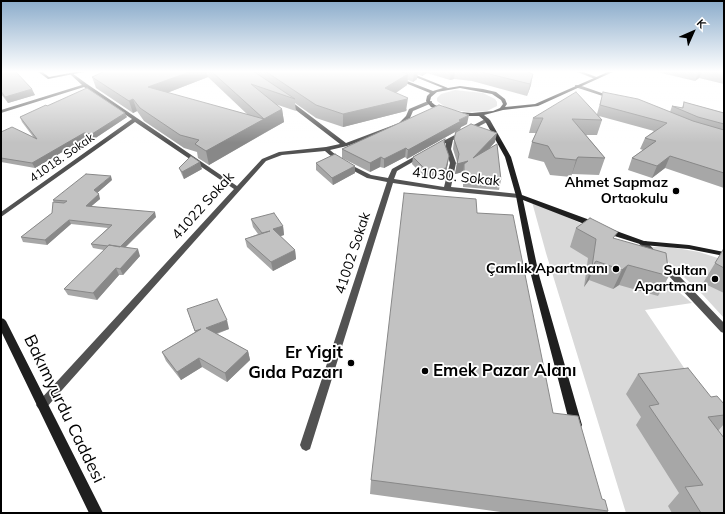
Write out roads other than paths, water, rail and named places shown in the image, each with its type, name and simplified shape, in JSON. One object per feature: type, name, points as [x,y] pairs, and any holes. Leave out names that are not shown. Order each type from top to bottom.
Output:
[{"type":"street","points":[[1,112],[54,95]]},
{"type":"street","points":[[100,95],[236,188]]},
{"type":"street","points":[[280,95],[345,145]]},
{"type":"street","points":[[430,95],[429,96],[430,102],[433,106],[442,110],[458,114],[484,117],[502,109],[536,105],[558,95]]},
{"type":"street","points":[[497,95],[503,99],[505,104],[502,109]]},
{"type":"street","points":[[605,95],[615,98]]},
{"type":"street","name":"41022 Sokak","points":[[42,405],[236,188],[264,160],[281,153],[326,149],[345,145],[401,124],[408,117],[411,110],[430,102]]},
{"type":"street","points":[[484,117],[508,157],[519,196],[535,275],[579,436]]},
{"type":"street","name":"41002 Sokak","points":[[306,445],[394,170],[450,139],[484,117]]},
{"type":"street","name":"41018. Sokak","points":[[1,215],[136,119]]},
{"type":"street","points":[[447,189],[453,163],[448,149],[450,139]]},
{"type":"street","name":"41030. Sokak","points":[[326,149],[341,162],[369,177],[447,189],[519,196]]},
{"type":"street","points":[[519,196],[643,243],[689,247],[724,254]]},
{"type":"street","points":[[643,243],[724,329]]},
{"type":"street","name":"Bakımyurdu Caddesi","points":[[1,321],[96,513]]},
{"type":"place","name":"Ahmet Sapmaz Ortaokulu","points":[[676,191]]},
{"type":"place","name":"Çamlık Apartmanı","points":[[616,269]]},
{"type":"place","name":"Sultan Apartmanı","points":[[715,279]]},
{"type":"place","name":"Er Yigit Gıda Pazarı","points":[[351,363]]},
{"type":"place","name":"Emek Pazar Alanı","points":[[425,371]]}]
